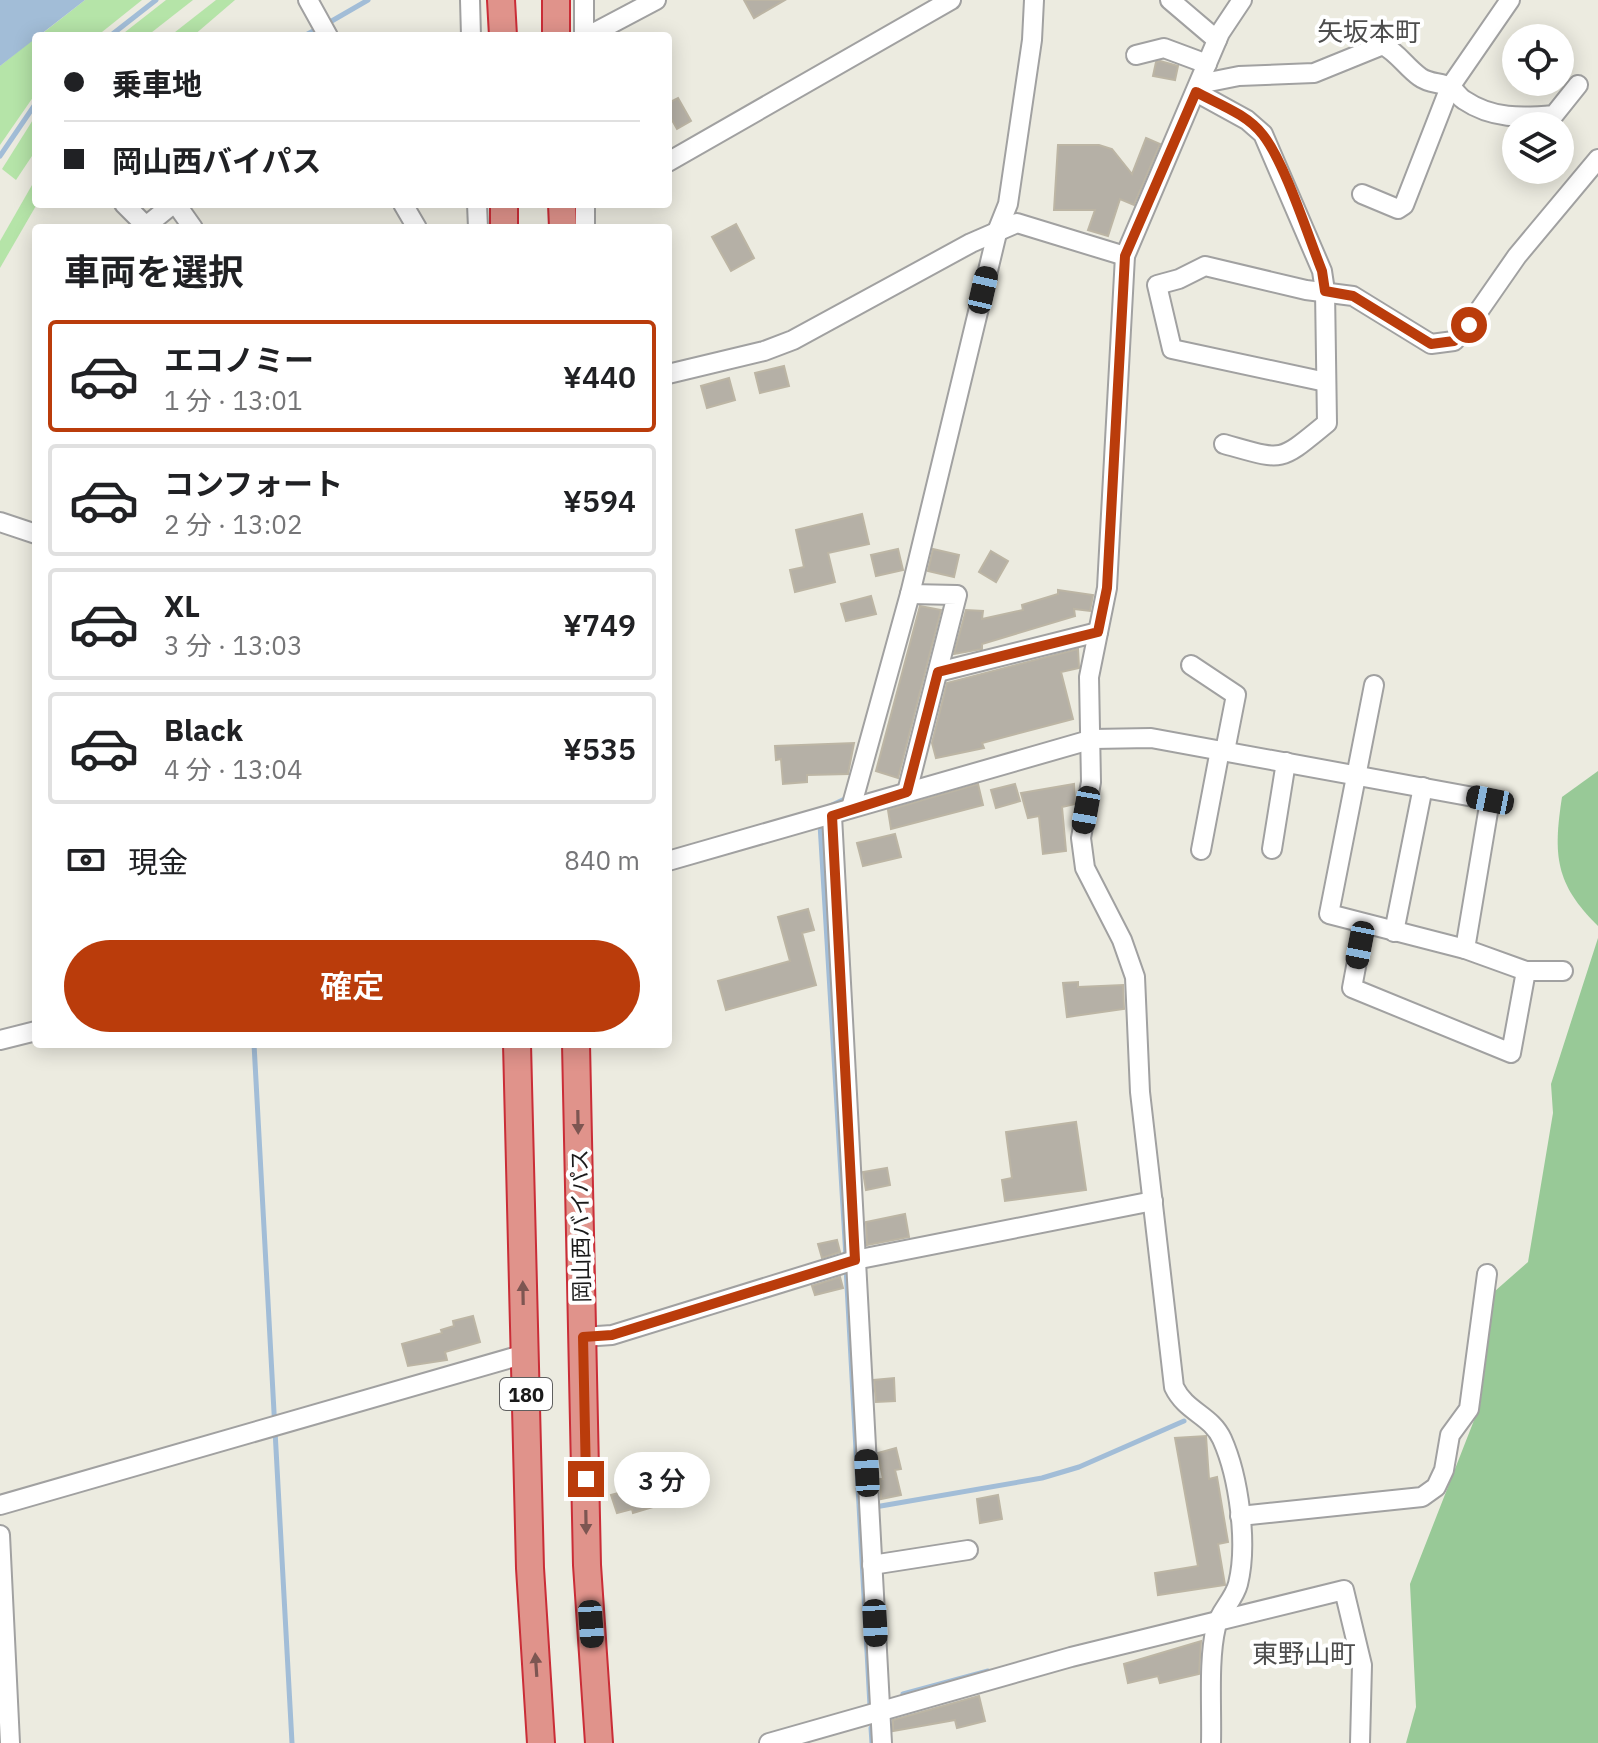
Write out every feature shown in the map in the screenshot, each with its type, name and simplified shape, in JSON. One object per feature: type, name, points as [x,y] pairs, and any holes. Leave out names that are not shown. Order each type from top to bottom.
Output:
[{"type":"highway","points":[[501,0],[503,32]]},
{"type":"highway","points":[[556,0],[556,32]]},
{"type":"highway","name":"180","points":[[517,1048],[530,1568],[541,1743]]},
{"type":"highway","name":"岡山西バイパス","points":[[576,1048],[587,1565],[599,1743]]},
{"type":"street","points":[[308,0],[321,32]]},
{"type":"street","points":[[470,0],[471,32]]},
{"type":"street","points":[[584,0],[586,32]]},
{"type":"street","points":[[594,32],[656,0]]},
{"type":"street","points":[[672,160],[949,0]]},
{"type":"street","points":[[851,808],[914,594],[998,229],[1008,204],[1032,40],[1034,0]]},
{"type":"street","points":[[1170,0],[1217,40]]},
{"type":"street","points":[[1211,1743],[1216,1624],[1230,1605],[1237,1585],[1243,1552],[1240,1516],[1222,1439],[1212,1424],[1181,1402],[1174,1387],[1134,1022],[1135,977],[1122,940],[1085,868],[1081,838],[1091,782],[1093,739],[1089,677],[1107,588],[1125,256],[1217,40],[1242,0]]},
{"type":"street","points":[[1362,194],[1398,209],[1404,205],[1450,87],[1510,0]]},
{"type":"street","points":[[1198,88],[1239,76],[1314,73],[1383,45],[1394,51],[1426,81],[1450,87],[1463,99],[1493,115],[1520,118],[1554,115],[1578,85]]},
{"type":"street","points":[[1136,55],[1164,48],[1207,64]]},
{"type":"street","points":[[1198,88],[1263,134],[1274,153],[1322,271],[1325,291],[1327,423],[1286,456],[1268,456],[1224,444]]},
{"type":"street","points":[[1326,382],[1172,349],[1157,285],[1205,266],[1306,290],[1353,296],[1431,344],[1454,341],[1598,159]]},
{"type":"street","points":[[128,208],[144,224]]},
{"type":"street","points":[[149,224],[169,208]]},
{"type":"street","points":[[177,208],[190,224]]},
{"type":"street","points":[[672,373],[764,351],[793,340],[998,229],[1017,223],[1125,256]]},
{"type":"street","points":[[0,522],[32,533]]},
{"type":"street","points":[[907,792],[957,595],[914,594]]},
{"type":"street","points":[[938,672],[1098,632]]},
{"type":"street","points":[[1191,665],[1236,695],[1201,850]]},
{"type":"street","points":[[1374,685],[1329,914],[1465,949],[1526,971],[1563,971]]},
{"type":"street","points":[[672,860],[1093,739],[1151,738],[1490,800],[1465,949]]},
{"type":"street","points":[[1272,849],[1286,762]]},
{"type":"street","points":[[1394,932],[1423,787]]},
{"type":"street","points":[[823,818],[882,1743]]},
{"type":"street","points":[[1364,924],[1352,988],[1511,1053],[1526,971]]},
{"type":"street","points":[[0,1040],[32,1032]]},
{"type":"street","points":[[583,1337],[612,1335],[849,1262],[1153,1201]]},
{"type":"street","points":[[1240,1516],[1422,1497],[1436,1487],[1444,1470],[1450,1435],[1469,1409],[1487,1274]]},
{"type":"street","points":[[0,1505],[525,1354]]},
{"type":"street","points":[[0,1535],[10,1743]]},
{"type":"street","points":[[872,1565],[968,1550]]},
{"type":"street","points":[[769,1743],[1071,1657],[1216,1624],[1344,1590],[1362,1665],[1360,1743]]},
{"type":"green space","points":[[85,0],[142,0],[102,32],[44,32]]},
{"type":"green space","points":[[166,0],[193,0],[152,32],[125,32]]},
{"type":"green space","points":[[216,0],[235,0],[198,32],[175,32]]},
{"type":"green space","points":[[32,40],[32,99],[0,145],[0,66]]},
{"type":"green space","points":[[32,121],[32,156],[16,180],[2,169]]},
{"type":"green space","points":[[32,185],[32,208],[35,208],[0,268],[0,241]]},
{"type":"green space","points":[[1598,771],[1598,926],[1565,882],[1560,868],[1558,836],[1562,797]]},
{"type":"green space","points":[[1598,938],[1598,1743],[1406,1743],[1416,1707],[1410,1584],[1480,1405],[1495,1291],[1528,1262],[1553,1113],[1551,1084]]},
{"type":"water","points":[[0,0],[85,0],[44,32],[32,32],[32,41],[0,66]]},
{"type":"building","points":[[744,0],[785,0],[754,18]]},
{"type":"building","points":[[1156,62],[1178,66],[1175,80],[1153,76]]},
{"type":"building","points":[[678,98],[691,121],[677,129],[672,120],[672,101]]},
{"type":"building","points":[[1146,138],[1160,144],[1134,205],[1120,199],[1108,236],[1088,230],[1095,210],[1054,210],[1058,145],[1099,145],[1112,149],[1132,174]]},
{"type":"building","points":[[736,224],[754,258],[731,271],[712,237]]},
{"type":"building","points":[[784,366],[789,386],[760,393],[755,373]]},
{"type":"building","points":[[729,378],[735,400],[707,408],[701,386]]},
{"type":"building","points":[[862,514],[869,544],[828,553],[835,582],[795,592],[790,570],[804,567],[796,530]]},
{"type":"building","points":[[898,549],[903,570],[876,576],[871,555]]},
{"type":"building","points":[[933,549],[959,555],[954,577],[928,571]]},
{"type":"building","points":[[991,551],[1008,561],[996,582],[979,572]]},
{"type":"building","points":[[1058,590],[1093,595],[1090,611],[1074,609],[1075,616],[982,644],[982,649],[954,654],[966,610],[983,611],[982,619],[1023,610],[1022,605],[1058,594]]},
{"type":"building","points":[[871,596],[876,614],[846,621],[841,604]]},
{"type":"building","points":[[920,606],[941,610],[898,778],[876,771]]},
{"type":"building","points":[[1078,649],[1079,668],[1061,672],[1073,719],[982,743],[984,748],[936,758],[932,743],[947,683]]},
{"type":"building","points":[[854,743],[848,774],[807,775],[807,782],[783,784],[781,759],[776,760],[775,746]]},
{"type":"building","points":[[978,784],[983,805],[891,829],[888,810]]},
{"type":"building","points":[[1015,784],[1020,801],[996,808],[991,790]]},
{"type":"building","points":[[1074,784],[1075,804],[1062,807],[1066,851],[1043,854],[1039,816],[1028,818],[1021,793]]},
{"type":"building","points":[[895,834],[901,857],[863,866],[857,843]]},
{"type":"building","points":[[808,909],[814,930],[802,933],[816,985],[726,1010],[718,981],[790,961],[778,917]]},
{"type":"building","points":[[1078,982],[1078,987],[1123,985],[1124,1009],[1067,1017],[1063,983]]},
{"type":"building","points":[[1076,1122],[1086,1190],[1005,1201],[1002,1180],[1012,1178],[1006,1132]]},
{"type":"building","points":[[887,1168],[890,1185],[866,1190],[863,1172]]},
{"type":"building","points":[[905,1214],[909,1237],[867,1245],[866,1222]]},
{"type":"building","points":[[837,1240],[840,1252],[822,1258],[818,1244]]},
{"type":"building","points":[[840,1277],[843,1288],[815,1295],[812,1286]]},
{"type":"building","points":[[473,1316],[480,1342],[445,1352],[447,1360],[408,1366],[402,1344],[442,1333],[441,1330],[454,1326],[453,1321]]},
{"type":"building","points":[[894,1378],[895,1401],[876,1402],[874,1380]]},
{"type":"building","points":[[1206,1436],[1209,1479],[1217,1477],[1228,1542],[1218,1544],[1225,1585],[1158,1595],[1155,1573],[1198,1566],[1175,1438]]},
{"type":"building","points":[[896,1448],[901,1469],[895,1470],[901,1495],[881,1499],[880,1479],[883,1479],[878,1453]]},
{"type":"building","points":[[661,1485],[666,1503],[633,1513],[632,1509],[617,1513],[611,1495],[626,1491],[627,1495]]},
{"type":"building","points":[[998,1495],[1002,1519],[980,1523],[977,1499]]},
{"type":"building","points":[[1201,1641],[1199,1674],[1160,1683],[1158,1676],[1128,1683],[1124,1664]]},
{"type":"building","points":[[979,1696],[985,1721],[957,1728],[955,1720],[893,1731],[893,1720]]},
{"type":"waterway","points":[[115,32],[156,0]]},
{"type":"waterway","points":[[330,22],[368,0]]},
{"type":"waterway","points":[[311,32],[315,30]]},
{"type":"waterway","points":[[0,156],[32,109]]},
{"type":"waterway","points":[[830,806],[847,798]]},
{"type":"waterway","points":[[820,824],[846,1257]]},
{"type":"waterway","points":[[254,1048],[292,1743]]},
{"type":"waterway","points":[[846,1267],[870,1706]]},
{"type":"waterway","points":[[875,1507],[1042,1478],[1079,1467],[1184,1421]]},
{"type":"waterway","points":[[903,1694],[988,1671]]},
{"type":"waterway","points":[[871,1728],[872,1743]]},
{"type":"district","name":"矢坂本町","points":[[1369,31]]},
{"type":"district","name":"東野山町","points":[[1304,1653]]},
{"type":"route","points":[[586,1479],[583,1337],[612,1335],[855,1260],[832,816],[907,792],[938,672],[1098,632],[1107,588],[1125,256],[1196,92],[1247,120],[1263,134],[1274,153],[1322,271],[1325,291],[1353,296],[1431,344],[1444,345],[1454,341],[1469,325]]}]
